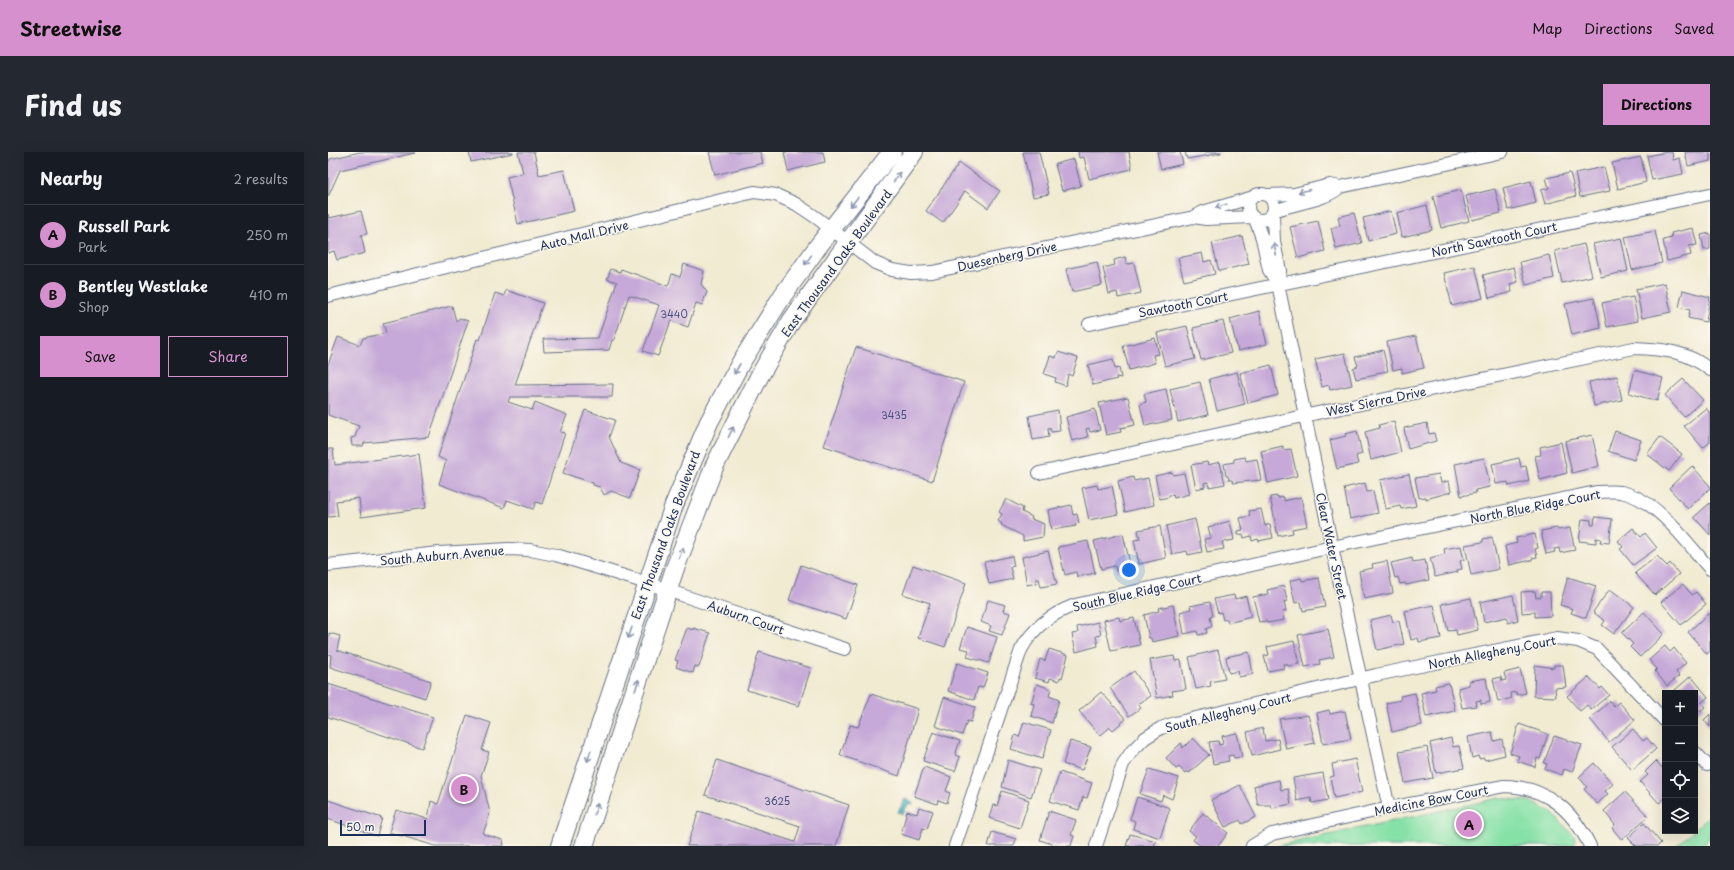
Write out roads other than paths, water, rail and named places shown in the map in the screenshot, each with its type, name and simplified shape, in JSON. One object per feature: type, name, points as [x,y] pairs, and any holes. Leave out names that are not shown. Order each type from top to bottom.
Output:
[{"type":"main road","name":"East Thousand Oaks Boulevard","points":[[560,846],[647,583],[694,453],[723,394],[761,328],[831,229],[892,152]]},
{"type":"main road","name":"East Thousand Oaks Boulevard","points":[[584,846],[668,590],[698,505],[732,428],[786,330],[914,152]]},
{"type":"street","name":"Duesenberg Drive","points":[[831,229],[875,263],[892,270],[911,273],[932,272],[1194,217],[1203,212],[1250,198],[1257,194],[1294,194],[1330,185],[1340,187],[1499,152]]},
{"type":"street","name":"Duesenberg Drive","points":[[1194,217],[1206,219],[1267,219],[1273,212],[1296,203],[1332,195],[1340,187]]},
{"type":"street","name":"Auto Mall Drive","points":[[328,296],[754,192],[776,195],[785,198],[831,229]]},
{"type":"street","name":"North Sawtooth Court","points":[[1278,284],[1710,194]]},
{"type":"street","points":[[1268,195],[1274,202],[1273,212]]},
{"type":"street","points":[[1250,198],[1248,210],[1253,218]]},
{"type":"street","name":"Clear Water Street","points":[[1273,212],[1273,237],[1280,271],[1278,284],[1332,547],[1389,808]]},
{"type":"street","name":"Clear Water Street","points":[[1253,218],[1262,238],[1269,270],[1278,284]]},
{"type":"street","name":"Sawtooth Court","points":[[1089,324],[1278,284]]},
{"type":"street","name":"West Sierra Drive","points":[[1039,473],[1305,415],[1634,348],[1664,349],[1688,356],[1710,370]]},
{"type":"street","name":"North Blue Ridge Court","points":[[1332,547],[1596,492],[1620,492],[1638,497],[1654,508],[1710,569]]},
{"type":"street","name":"South Blue Ridge Court","points":[[955,846],[1015,662],[1026,639],[1044,620],[1059,611],[1075,605],[1332,547]]},
{"type":"street","name":"South Auburn Avenue","points":[[328,565],[439,553],[509,549],[530,550],[556,555],[647,583]]},
{"type":"street","name":"Auburn Court","points":[[647,583],[725,610],[845,648]]},
{"type":"street","name":"North Allegheny Court","points":[[1360,679],[1557,638],[1578,640],[1597,649],[1662,718]]},
{"type":"street","name":"South Allegheny Court","points":[[1096,846],[1123,764],[1138,744],[1153,733],[1175,723],[1360,679]]},
{"type":"street","points":[[1698,755],[1707,765]]},
{"type":"street","name":"Medicine Bow Court","points":[[1252,846],[1272,834],[1389,808],[1504,786],[1518,786],[1542,792],[1557,802],[1583,832],[1590,846]]},
{"type":"water","points":[[905,799],[911,801],[913,804],[907,806],[903,814],[898,812]]},
{"type":"place","name":"Bentley Westlake","points":[[464,789]]},
{"type":"place","name":"Russell Park","points":[[1469,824]]}]
